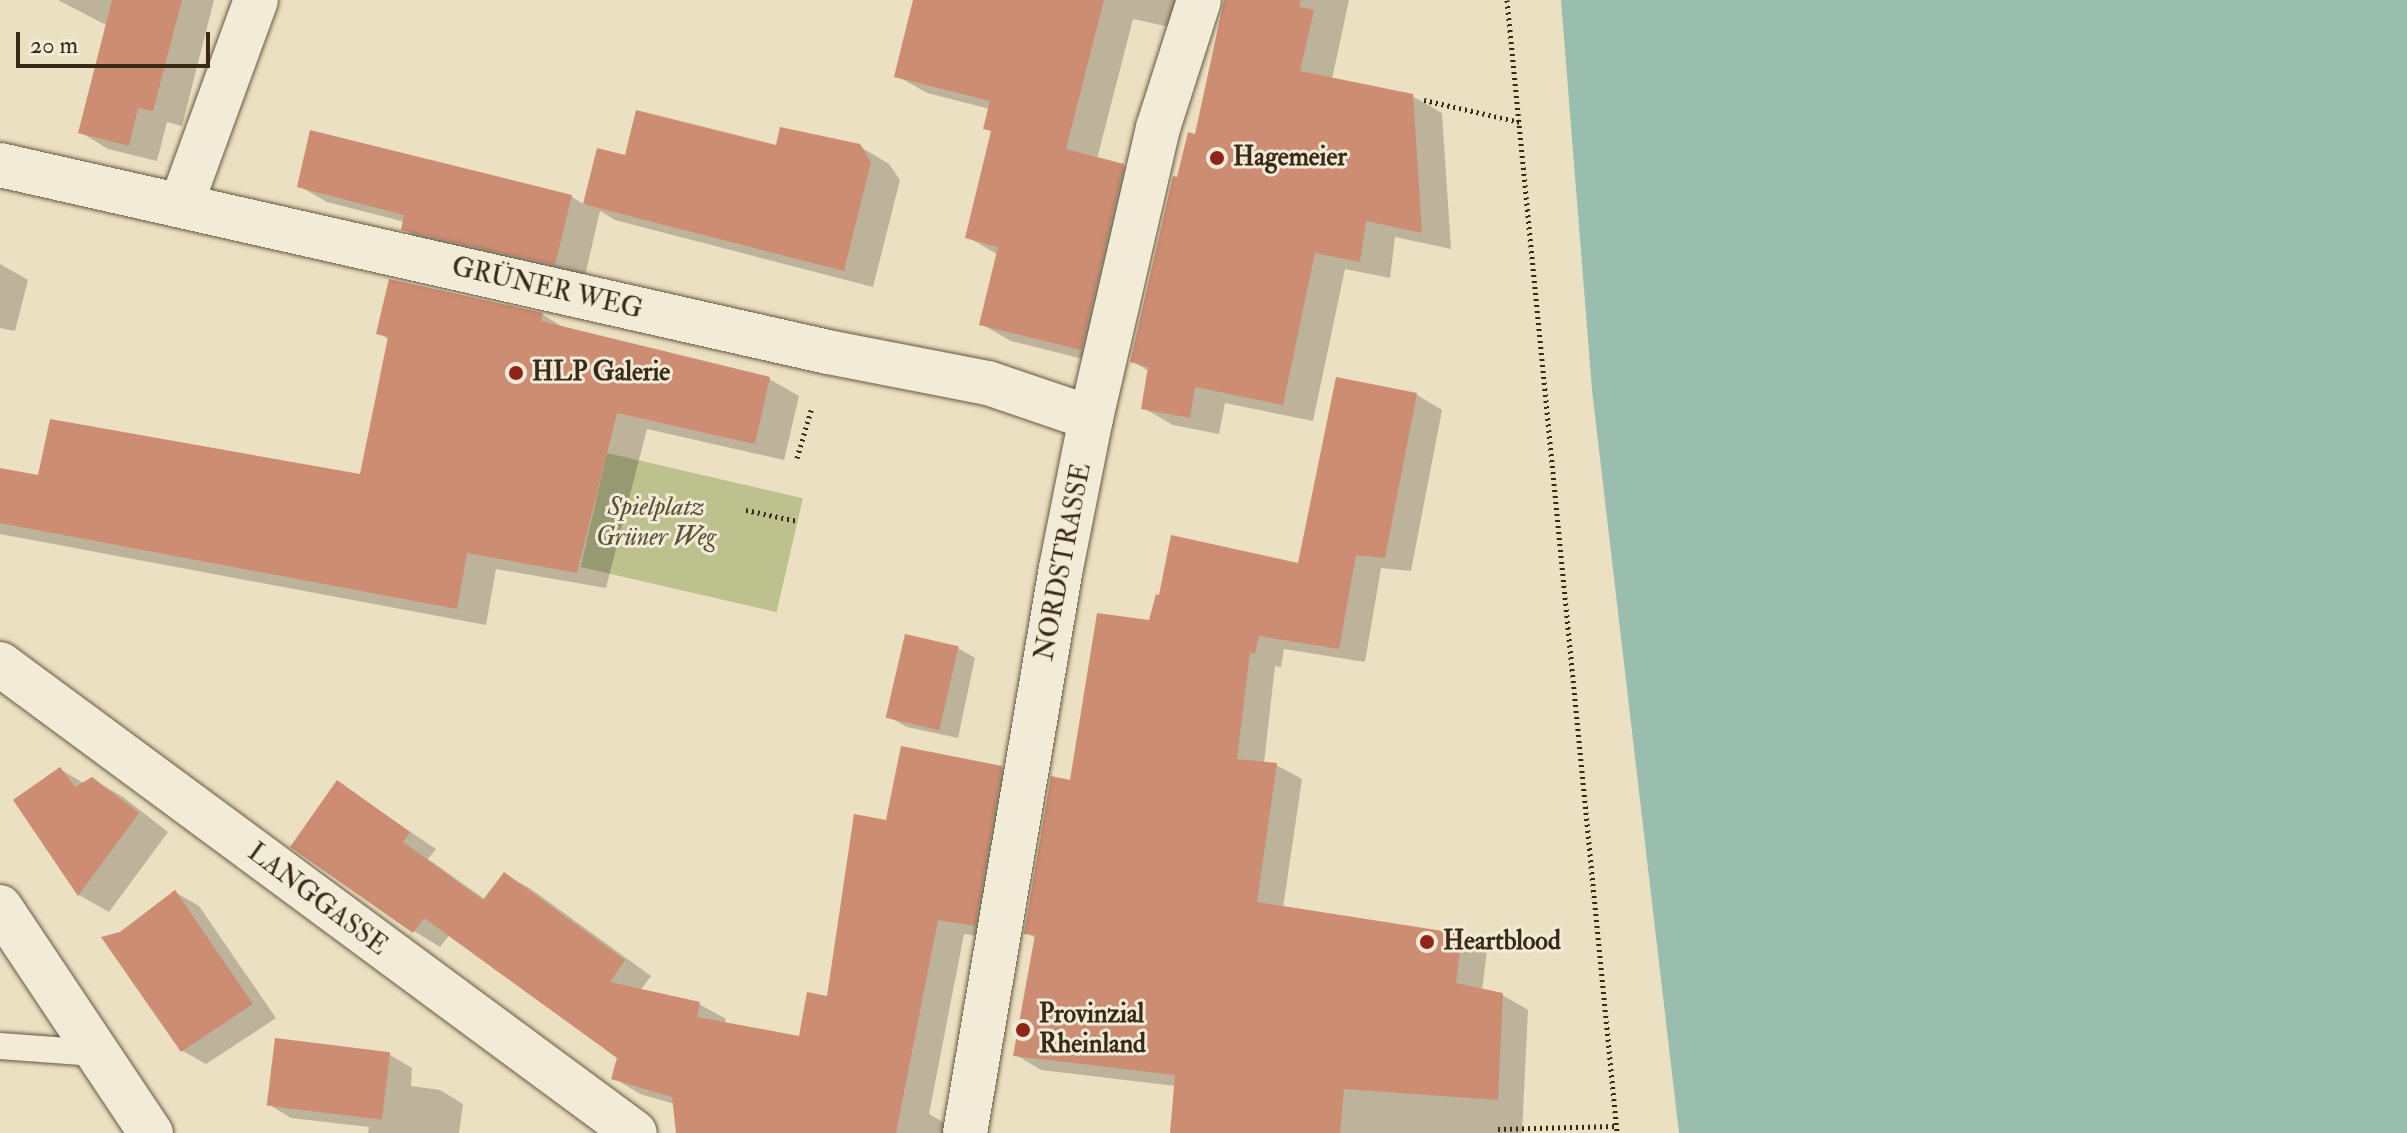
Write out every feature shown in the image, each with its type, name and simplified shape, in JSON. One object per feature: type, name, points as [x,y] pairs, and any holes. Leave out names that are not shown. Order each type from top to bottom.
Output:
[{"type":"street","points":[[181,205],[256,0]]},
{"type":"street","name":"NORDSTRASSE","points":[[965,1133],[1061,568],[1091,418],[1158,128],[1199,0]]},
{"type":"street","name":"GRÜNER WEG","points":[[0,165],[828,352],[988,383],[1091,418]]},
{"type":"street","name":"LANGGASSE","points":[[0,664],[635,1133]]},
{"type":"street","points":[[0,907],[151,1133]]},
{"type":"lane","points":[[0,1046],[95,1053]]},
{"type":"path","points":[[1498,1129],[1616,1130],[1507,0]]},
{"type":"path","points":[[1424,100],[1520,122]]},
{"type":"path","points":[[746,510],[797,521]]},
{"type":"green space","name":"Spielplatz Grüner Weg","points":[[607,453],[803,498],[777,612],[581,567]]},
{"type":"shaded area","points":[[1561,0],[2407,0],[2407,1133],[1679,1133],[1592,390]]},
{"type":"building","points":[[112,0],[182,0],[153,111],[138,108],[129,146],[78,133]]},
{"type":"building","points":[[913,0],[1104,0],[1066,149],[1124,164],[1081,350],[979,325],[998,247],[965,238],[991,131],[983,129],[990,101],[894,77]]},
{"type":"building","points":[[1224,0],[1301,0],[1299,7],[1314,10],[1300,71],[1413,94],[1422,233],[1366,221],[1360,262],[1315,253],[1283,405],[1195,387],[1190,418],[1141,409],[1148,367],[1130,362],[1173,176],[1177,177],[1188,132],[1195,134]]},
{"type":"building","points":[[636,110],[776,145],[780,127],[860,144],[871,162],[844,271],[583,204],[597,148],[625,155]]},
{"type":"building","points":[[310,130],[572,195],[555,265],[401,230],[404,215],[297,187]]},
{"type":"building","points":[[389,279],[543,313],[541,321],[770,377],[755,444],[617,413],[577,573],[467,553],[457,609],[0,523],[0,468],[38,475],[50,419],[360,474],[388,337],[376,334]]},
{"type":"building","points":[[1336,377],[1417,393],[1385,558],[1356,555],[1339,649],[1259,636],[1255,654],[1250,653],[1237,759],[1277,763],[1257,902],[1462,934],[1456,983],[1503,993],[1498,1100],[1344,1089],[1340,1133],[1170,1133],[1175,1075],[1013,1056],[1035,935],[1024,934],[1051,776],[1070,780],[1097,613],[1149,620],[1156,594],[1159,595],[1171,535],[1298,563]]},
{"type":"building","points":[[905,634],[959,646],[939,730],[886,718]]},
{"type":"building","points":[[901,746],[1002,766],[975,926],[938,920],[896,1133],[676,1133],[672,1097],[611,1079],[617,1058],[424,918],[413,933],[290,847],[337,780],[410,832],[403,842],[483,900],[504,872],[625,960],[610,982],[700,1002],[697,1017],[799,1036],[807,992],[827,996],[854,814],[886,820]]},
{"type":"building","points":[[60,767],[75,787],[92,777],[139,813],[78,896],[13,800]]},
{"type":"building","points":[[175,890],[253,1004],[181,1052],[101,937],[120,932]]},
{"type":"building","points":[[275,1038],[390,1052],[382,1120],[267,1105]]},
{"type":"place","name":"Hagemeier","points":[[1217,158]]},
{"type":"place","name":"HLP Galerie","points":[[516,373]]},
{"type":"place","name":"Heartblood","points":[[1427,942]]},
{"type":"place","name":"Provinzial Rheinland","points":[[1023,1030]]}]
